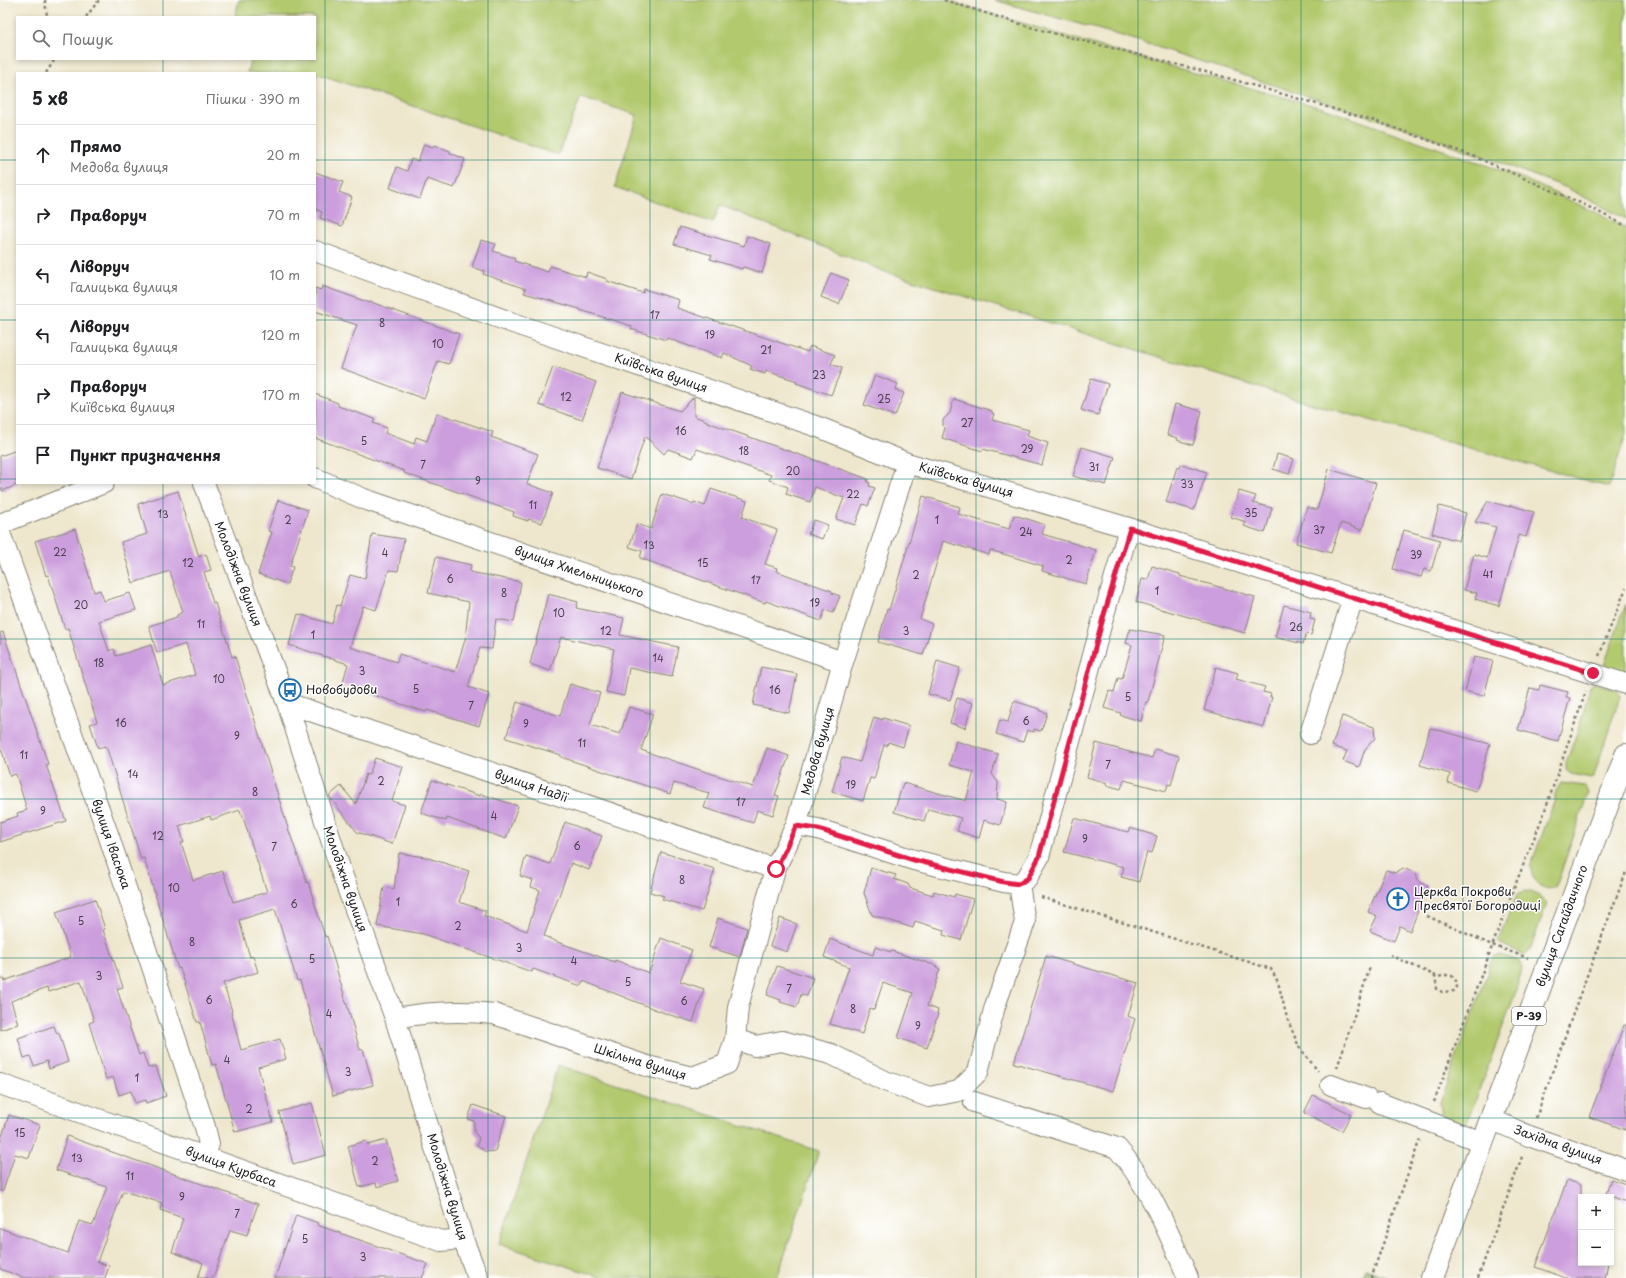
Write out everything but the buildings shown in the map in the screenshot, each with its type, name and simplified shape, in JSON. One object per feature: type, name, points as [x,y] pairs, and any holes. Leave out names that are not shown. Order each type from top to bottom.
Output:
[{"type":"main road","name":"вулиця Сагайдачного","points":[[1432,1278],[1626,755]]},
{"type":"street","name":"Київська вулиця","points":[[316,251],[514,323],[820,428],[907,463],[1130,528],[1626,684]]},
{"type":"street","name":"Медова вулиця","points":[[735,1039],[738,1007],[776,869],[796,826],[843,662],[907,463]]},
{"type":"street","name":"вулиця Хмельницького","points":[[316,478],[364,499],[843,662]]},
{"type":"street","points":[[0,524],[101,484]]},
{"type":"street","name":"Молодіжна вулиця","points":[[204,484],[287,703],[342,874],[395,1018],[463,1239],[478,1278]]},
{"type":"street","points":[[796,826],[818,829],[914,860],[1011,883],[1028,878],[1039,857],[1103,618],[1130,528]]},
{"type":"street","name":"вулиця Івасюка","points":[[0,533],[108,834],[205,1127],[209,1144],[203,1157]]},
{"type":"street","points":[[1310,734],[1353,598]]},
{"type":"street","name":"вулиця Надії","points":[[287,703],[776,869]]},
{"type":"street","points":[[735,1039],[755,1046],[782,1041],[831,1054],[885,1081],[929,1097],[959,1091],[978,1072],[995,1006],[1024,922],[1011,883]]},
{"type":"street","name":"Шкільна вулиця","points":[[395,1018],[414,1015],[470,1011],[494,1014],[647,1066],[692,1077],[727,1064],[735,1039]]},
{"type":"street","name":"вулиця Курбаса","points":[[0,1084],[441,1242],[463,1239]]},
{"type":"street","points":[[1331,1085],[1482,1142]]},
{"type":"street","points":[[974,1102],[1117,1148],[1128,1161],[1166,1226],[1188,1278]]},
{"type":"street","name":"Західна вулиця","points":[[1491,1119],[1529,1136],[1626,1170]]},
{"type":"path","points":[[45,0],[47,16]]},
{"type":"path","points":[[87,16],[99,0]]},
{"type":"path","points":[[944,0],[1033,28],[1214,74],[1375,121],[1473,156],[1582,204],[1626,226]]},
{"type":"path","points":[[50,60],[51,64]]},
{"type":"path","points":[[47,72],[54,60]]},
{"type":"path","points":[[1371,1278],[1427,1120],[1492,945],[1543,816],[1567,742],[1626,588]]},
{"type":"path","points":[[1478,1278],[1578,997],[1626,872]]},
{"type":"path","points":[[1011,883],[1033,894],[1271,969],[1278,982],[1287,1018],[1299,1047],[1331,1085],[1370,967]]},
{"type":"path","points":[[1427,916],[1492,945],[1548,966]]},
{"type":"path","points":[[1390,955],[1436,975],[1452,976],[1456,981],[1457,987],[1454,990],[1442,992],[1436,989],[1436,975]]},
{"type":"green space","points":[[239,0],[945,0],[1122,53],[1323,108],[1517,176],[1606,217],[1626,228],[1626,434],[1609,487],[1302,401],[883,271],[720,205],[713,223],[615,187],[637,115],[581,97],[558,155],[318,74],[316,77],[316,72],[247,72],[251,60],[316,60],[316,16],[235,16]]},
{"type":"green space","points":[[994,0],[1626,0],[1626,219],[1567,188],[1423,134],[1129,38]]},
{"type":"green space","points":[[1626,604],[1626,671],[1609,669],[1604,665]]},
{"type":"green space","points":[[1594,683],[1617,690],[1620,696],[1594,776],[1591,778],[1571,774],[1566,770],[1566,763],[1580,724],[1590,686]]},
{"type":"green space","points":[[1561,783],[1585,786],[1588,793],[1558,881],[1555,887],[1548,889],[1540,886],[1534,880],[1530,867],[1554,802],[1556,791]]},
{"type":"green space","points":[[1525,891],[1537,895],[1547,903],[1530,950],[1524,955],[1499,943],[1498,940],[1516,897],[1519,893]]},
{"type":"green space","points":[[1500,955],[1519,961],[1522,969],[1514,997],[1466,1125],[1442,1117],[1440,1102],[1487,975],[1489,965],[1494,956]]},
{"type":"green space","points":[[558,1065],[819,1151],[777,1278],[603,1278],[499,1244]]},
{"type":"green space","points":[[1366,1269],[1387,1277],[1388,1278],[1361,1278]]},
{"type":"place","name":"Новобудови","points":[[290,690]]},
{"type":"place","name":"Церква Покрови Пресвятої Богородиці","points":[[1398,899]]},
{"type":"route","points":[[776,869],[796,826],[818,829],[914,860],[1004,882],[1019,884],[1028,878],[1039,857],[1103,618],[1130,528],[1593,673]]}]
